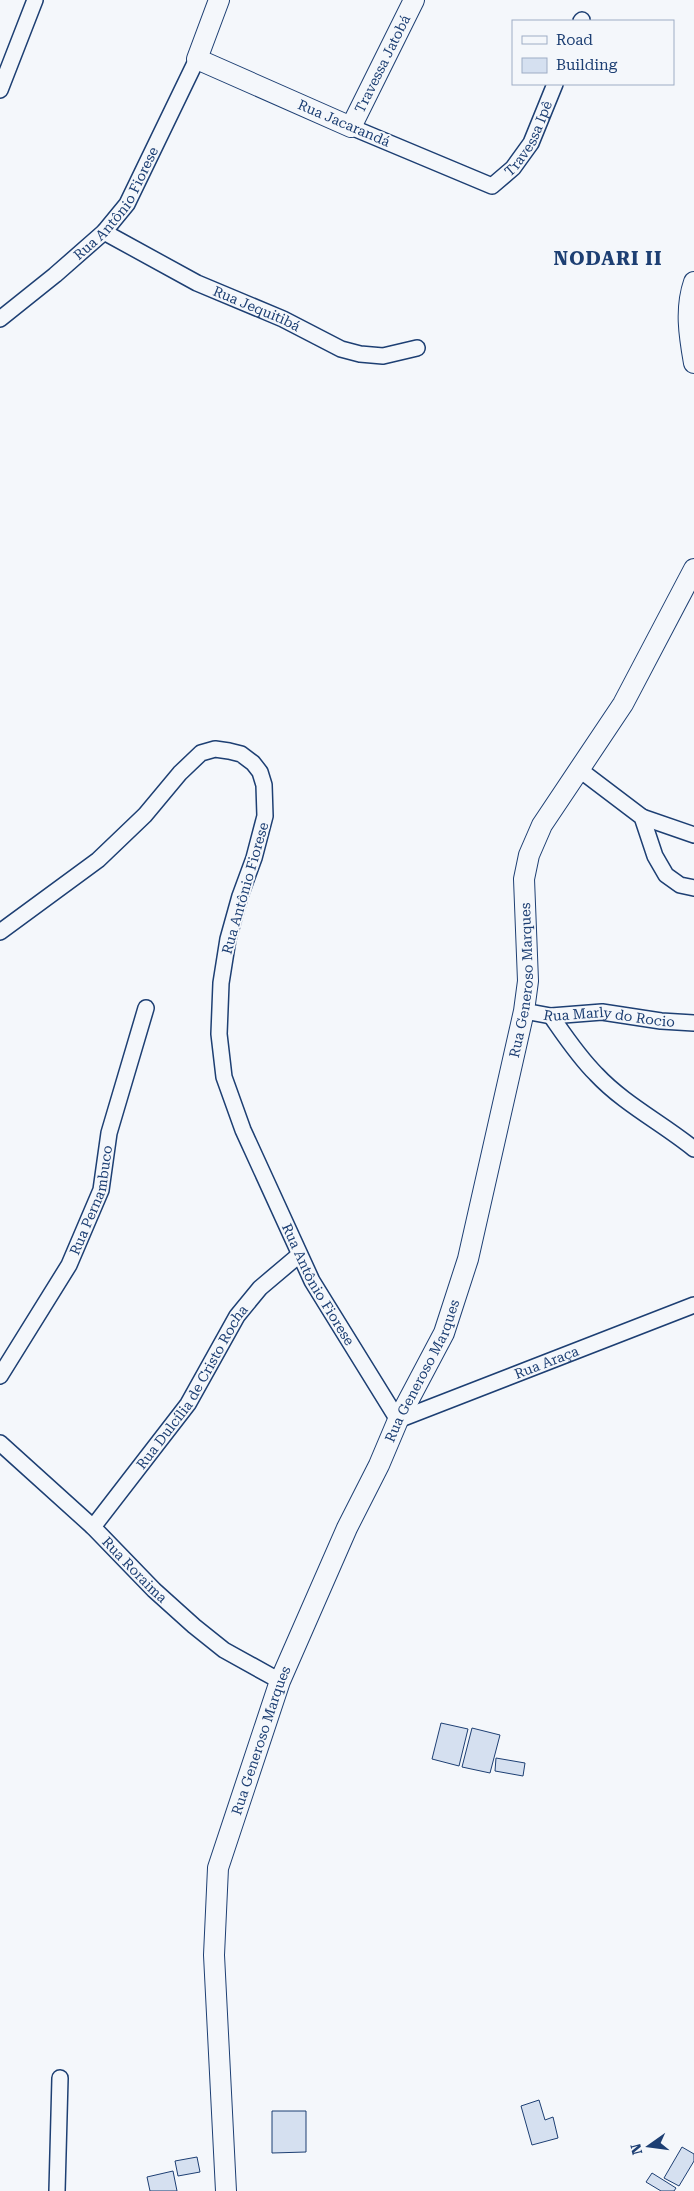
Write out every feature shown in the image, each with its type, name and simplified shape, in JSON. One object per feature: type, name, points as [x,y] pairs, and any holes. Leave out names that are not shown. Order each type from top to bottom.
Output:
[{"type":"street","points":[[0,90],[23,35],[35,0]]},
{"type":"street","points":[[197,59],[219,0]]},
{"type":"street","name":"Travessa Jatobá","points":[[351,126],[414,0]]},
{"type":"street","name":"Rua Jacarandá","points":[[197,59],[492,186]]},
{"type":"street","name":"Rua Antônio Fiorese","points":[[0,319],[56,275],[104,232],[127,204],[197,59]]},
{"type":"street","name":"Travessa Ipê","points":[[492,186],[513,168],[530,143],[555,85]]},
{"type":"street","name":"Rua Jequitibá","points":[[104,232],[197,283],[283,320],[341,349],[360,354],[383,356],[417,348]]},
{"type":"street","points":[[693,291],[688,315],[694,363]]},
{"type":"street","name":"Rua Generoso Marques","points":[[226,2191],[214,1955],[218,1868],[280,1681],[347,1528],[379,1465],[398,1420],[444,1333],[468,1259],[524,1011],[528,981],[524,879],[529,855],[542,825],[623,704],[694,569]]},
{"type":"street","name":"Rua Antônio Fiorese","points":[[0,932],[98,860],[145,815],[180,773],[201,754],[215,749],[229,751],[241,754],[254,762],[260,772],[264,785],[265,816],[254,858],[240,896],[228,939],[221,983],[219,1034],[224,1077],[243,1130],[312,1281],[398,1420]]},
{"type":"street","points":[[580,770],[642,817],[694,835]]},
{"type":"street","points":[[642,817],[655,856],[666,876],[680,885],[694,888]]},
{"type":"street","name":"Rua Pernambuco","points":[[0,1376],[69,1265],[101,1190],[109,1133],[146,1008]]},
{"type":"street","name":"Rua Marly do Rocio","points":[[524,1011],[551,1016],[602,1012],[661,1021],[694,1023]]},
{"type":"street","points":[[551,1016],[574,1049],[597,1075],[632,1105],[666,1127],[694,1149]]},
{"type":"street","name":"Rua Dulcília de Cristo Rocha","points":[[93,1526],[188,1404],[238,1316],[260,1288],[299,1255]]},
{"type":"street","name":"Rua Araça","points":[[398,1420],[694,1305]]},
{"type":"street","name":"Rua Roraima","points":[[0,1443],[93,1526],[154,1590],[194,1626],[224,1650],[280,1681]]},
{"type":"street","points":[[58,2191],[60,2078]]},
{"type":"building","points":[[441,1723],[468,1729],[459,1766],[432,1759]]},
{"type":"building","points":[[472,1728],[500,1735],[490,1773],[462,1767]]},
{"type":"building","points":[[496,1758],[525,1763],[523,1776],[495,1771]]},
{"type":"building","points":[[539,2100],[545,2120],[553,2117],[558,2138],[532,2145],[521,2106]]},
{"type":"building","points":[[272,2111],[306,2111],[306,2152],[272,2153]]},
{"type":"building","points":[[682,2147],[694,2154],[694,2161],[679,2186],[664,2178]]},
{"type":"building","points":[[197,2157],[200,2172],[178,2176],[175,2161]]},
{"type":"building","points":[[173,2171],[177,2191],[150,2191],[147,2177]]},
{"type":"building","points":[[652,2173],[676,2188],[674,2191],[661,2191],[646,2182]]},
{"type":"district","name":"NODARI II","points":[[608,258]]}]
